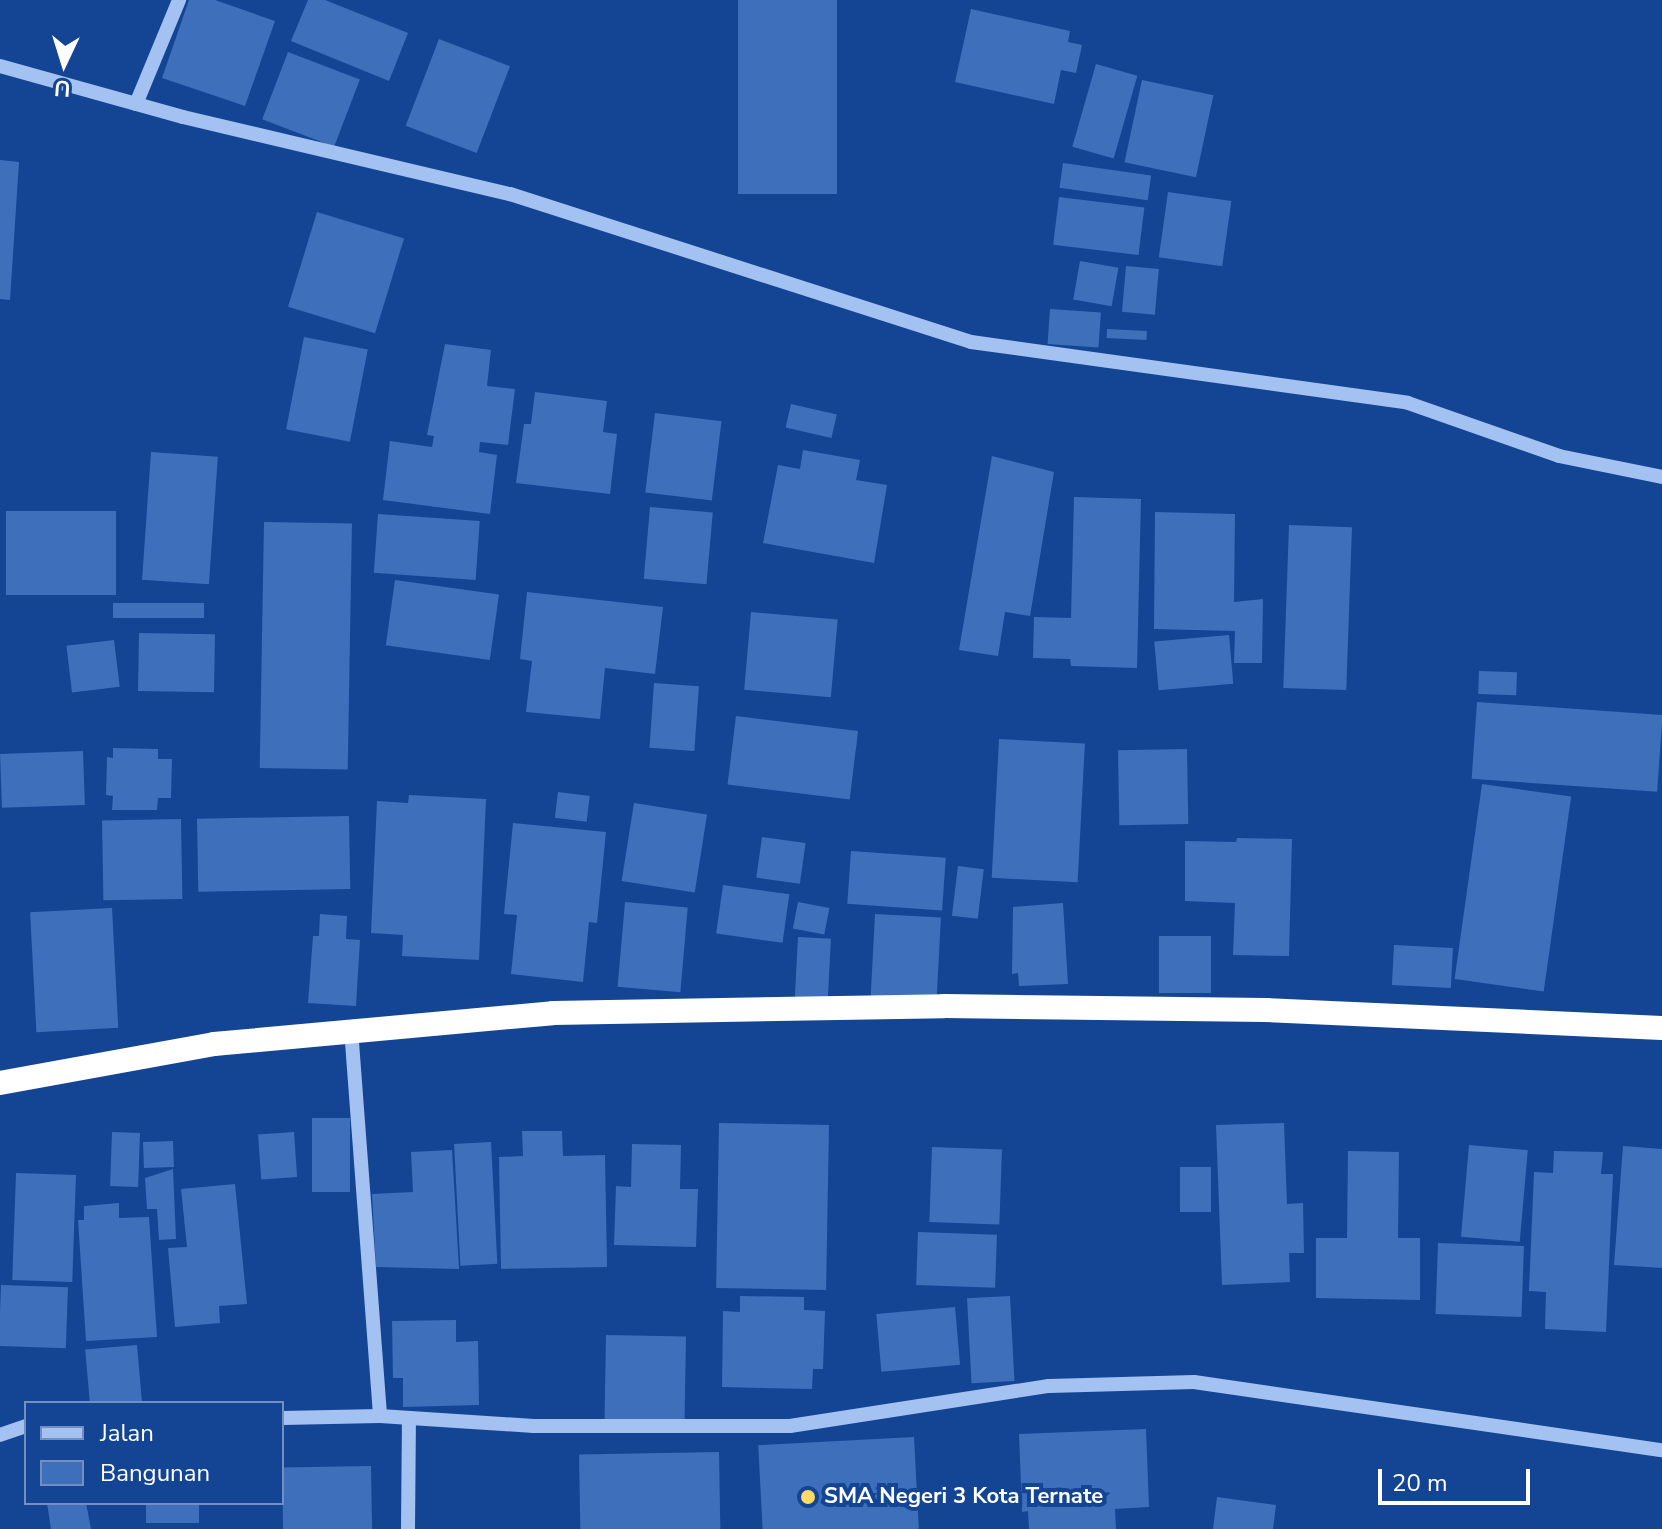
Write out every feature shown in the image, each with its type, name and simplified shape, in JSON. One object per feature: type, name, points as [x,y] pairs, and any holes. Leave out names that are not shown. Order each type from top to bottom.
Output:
[{"type":"highway","points":[[0,1083],[214,1044],[351,1029],[553,1013],[944,1006],[1266,1010],[1662,1028]]},
{"type":"street","points":[[136,104],[179,0]]},
{"type":"street","points":[[0,66],[136,104],[510,194],[971,342],[1408,403],[1559,456],[1662,477]]},
{"type":"street","points":[[351,1029],[380,1416]]},
{"type":"street","points":[[284,1418],[380,1416],[534,1426],[790,1426],[1049,1386],[1194,1382],[1662,1450]]},
{"type":"street","points":[[408,1529],[409,1418]]},
{"type":"street","points":[[0,1435],[24,1427]]},
{"type":"building","points":[[189,0],[215,0],[275,21],[245,106],[162,78]]},
{"type":"building","points":[[308,0],[325,0],[408,33],[389,81],[291,41]]},
{"type":"building","points":[[738,0],[837,0],[837,194],[738,194]]},
{"type":"building","points":[[971,9],[1070,31],[1068,42],[1082,45],[1076,73],[1061,70],[1054,104],[955,82]]},
{"type":"building","points":[[439,39],[510,66],[477,153],[406,126]]},
{"type":"building","points":[[288,52],[360,80],[334,147],[262,119]]},
{"type":"building","points":[[1096,64],[1137,76],[1114,159],[1072,147]]},
{"type":"building","points":[[1142,80],[1213,95],[1196,177],[1125,162]]},
{"type":"building","points":[[0,160],[19,162],[10,300],[0,299]]},
{"type":"building","points":[[1063,163],[1151,175],[1148,200],[1060,188]]},
{"type":"building","points":[[1168,192],[1231,201],[1222,266],[1159,257]]},
{"type":"building","points":[[1059,197],[1144,207],[1139,255],[1053,245]]},
{"type":"building","points":[[317,212],[404,239],[375,333],[288,307]]},
{"type":"building","points":[[1080,261],[1118,268],[1112,306],[1073,299]]},
{"type":"building","points":[[1126,266],[1159,269],[1155,315],[1122,312]]},
{"type":"building","points":[[1050,309],[1101,313],[1098,347],[1048,344]]},
{"type":"building","points":[[1107,329],[1147,331],[1146,340],[1107,338]]},
{"type":"building","points":[[304,337],[368,349],[350,442],[286,429]]},
{"type":"building","points":[[445,344],[491,350],[487,386],[515,389],[508,445],[480,442],[479,452],[497,455],[490,514],[383,500],[390,441],[432,447],[434,436],[427,435]]},
{"type":"building","points":[[535,392],[607,401],[603,432],[617,434],[610,494],[516,483],[524,424],[531,424]]},
{"type":"building","points":[[791,404],[837,415],[831,438],[786,427]]},
{"type":"building","points":[[655,413],[722,421],[712,501],[645,492]]},
{"type":"building","points":[[803,450],[860,460],[856,480],[887,485],[874,563],[763,543],[778,465],[800,469]]},
{"type":"building","points":[[151,452],[218,457],[209,584],[142,580]]},
{"type":"building","points":[[992,456],[1054,472],[1030,616],[1005,612],[998,656],[959,650]]},
{"type":"building","points":[[1074,497],[1141,499],[1137,668],[1071,666],[1070,659],[1033,658],[1034,617],[1071,618]]},
{"type":"building","points":[[650,507],[713,512],[706,584],[644,579]]},
{"type":"building","points":[[6,511],[116,511],[116,595],[6,595]]},
{"type":"building","points":[[1155,512],[1235,514],[1234,602],[1263,599],[1262,663],[1234,663],[1235,631],[1154,629]]},
{"type":"building","points":[[378,514],[480,521],[476,580],[374,573]]},
{"type":"building","points":[[264,522],[352,524],[348,769],[260,768]]},
{"type":"building","points":[[1289,525],[1352,527],[1346,690],[1283,688]]},
{"type":"building","points":[[395,580],[499,595],[490,660],[386,645]]},
{"type":"building","points":[[527,592],[663,607],[655,674],[605,668],[600,719],[526,712],[532,661],[520,659]]},
{"type":"building","points":[[113,603],[204,603],[204,618],[113,618]]},
{"type":"building","points":[[751,612],[838,620],[831,697],[744,690]]},
{"type":"building","points":[[139,633],[215,634],[214,692],[138,691]]},
{"type":"building","points":[[1229,635],[1233,684],[1159,690],[1154,642]]},
{"type":"building","points":[[114,640],[120,687],[72,692],[66,646]]},
{"type":"building","points":[[1479,671],[1517,672],[1516,695],[1478,694]]},
{"type":"building","points":[[654,683],[699,686],[694,751],[649,748]]},
{"type":"building","points":[[1477,702],[1662,715],[1657,792],[1472,779]]},
{"type":"building","points":[[736,716],[858,731],[850,799],[728,784]]},
{"type":"building","points":[[999,739],[1085,744],[1078,882],[992,878]]},
{"type":"building","points":[[113,748],[158,749],[158,759],[172,759],[171,798],[158,798],[157,810],[112,810],[113,796],[106,795],[107,757],[113,758]]},
{"type":"building","points":[[1187,749],[1188,824],[1119,825],[1118,750]]},
{"type":"building","points":[[83,751],[85,805],[2,808],[0,754]]},
{"type":"building","points":[[1482,784],[1571,797],[1544,992],[1455,979]]},
{"type":"building","points":[[558,792],[590,796],[587,822],[555,818]]},
{"type":"building","points":[[409,795],[486,799],[479,960],[402,956],[403,935],[371,933],[377,801],[408,803]]},
{"type":"building","points":[[634,803],[707,815],[695,893],[622,881]]},
{"type":"building","points":[[349,816],[350,889],[198,892],[197,819]]},
{"type":"building","points":[[181,819],[182,899],[103,900],[102,820]]},
{"type":"building","points":[[513,823],[606,832],[597,923],[589,922],[583,982],[511,974],[517,915],[504,914]]},
{"type":"building","points":[[762,837],[806,843],[800,884],[756,878]]},
{"type":"building","points":[[1237,838],[1292,839],[1289,956],[1233,955],[1235,903],[1185,901],[1185,841],[1236,842]]},
{"type":"building","points":[[851,851],[946,858],[942,910],[847,904]]},
{"type":"building","points":[[958,866],[984,869],[978,919],[952,916]]},
{"type":"building","points":[[723,885],[789,894],[783,943],[716,934]]},
{"type":"building","points":[[625,902],[688,907],[680,992],[618,987]]},
{"type":"building","points":[[798,902],[829,908],[824,935],[793,929]]},
{"type":"building","points":[[1063,903],[1068,984],[1019,986],[1018,973],[1012,974],[1013,907]]},
{"type":"building","points":[[112,908],[118,1028],[36,1032],[30,912]]},
{"type":"building","points":[[320,914],[347,916],[346,939],[360,940],[356,1006],[308,1003],[313,936],[319,936]]},
{"type":"building","points":[[875,914],[941,917],[936,1002],[871,999]]},
{"type":"building","points":[[1159,936],[1211,936],[1211,993],[1159,993]]},
{"type":"building","points":[[798,937],[831,939],[828,1003],[795,1001]]},
{"type":"building","points":[[1394,945],[1453,948],[1451,988],[1392,985]]},
{"type":"building","points":[[312,1118],[350,1118],[350,1192],[312,1192]]},
{"type":"building","points":[[719,1123],[829,1125],[826,1290],[716,1288]]},
{"type":"building","points":[[1284,1123],[1287,1204],[1303,1203],[1304,1253],[1289,1253],[1290,1282],[1222,1285],[1216,1125]]},
{"type":"building","points":[[522,1131],[562,1131],[563,1156],[605,1155],[607,1267],[501,1269],[499,1157],[523,1156]]},
{"type":"building","points":[[112,1132],[140,1133],[138,1187],[110,1186]]},
{"type":"building","points":[[294,1132],[297,1177],[261,1179],[258,1135]]},
{"type":"building","points":[[173,1141],[174,1167],[144,1168],[143,1142]]},
{"type":"building","points":[[491,1142],[497,1264],[460,1266],[454,1144]]},
{"type":"building","points":[[632,1144],[681,1145],[680,1189],[698,1189],[696,1247],[614,1245],[616,1186],[631,1187]]},
{"type":"building","points":[[1469,1145],[1528,1150],[1520,1242],[1461,1237]]},
{"type":"building","points":[[1623,1146],[1662,1149],[1662,1268],[1614,1265]]},
{"type":"building","points":[[932,1147],[1002,1149],[999,1224],[929,1222]]},
{"type":"building","points":[[452,1150],[459,1269],[376,1267],[372,1194],[413,1192],[411,1152]]},
{"type":"building","points":[[1348,1151],[1399,1152],[1398,1238],[1420,1238],[1420,1300],[1316,1298],[1316,1238],[1347,1238]]},
{"type":"building","points":[[1554,1151],[1603,1152],[1601,1174],[1613,1174],[1606,1332],[1545,1329],[1546,1292],[1529,1291],[1534,1172],[1553,1173]]},
{"type":"building","points":[[1180,1167],[1211,1167],[1211,1212],[1180,1212]]},
{"type":"building","points":[[173,1169],[176,1239],[159,1240],[157,1209],[147,1209],[145,1178]]},
{"type":"building","points":[[16,1173],[76,1175],[72,1282],[12,1280]]},
{"type":"building","points":[[235,1184],[247,1304],[219,1306],[220,1323],[175,1327],[168,1248],[187,1247],[181,1189]]},
{"type":"building","points":[[119,1203],[119,1218],[149,1217],[157,1337],[86,1341],[78,1220],[84,1220],[84,1206]]},
{"type":"building","points":[[918,1232],[997,1235],[995,1288],[916,1285]]},
{"type":"building","points":[[1438,1243],[1524,1246],[1521,1317],[1436,1314]]},
{"type":"building","points":[[1,1285],[68,1287],[66,1348],[0,1346]]},
{"type":"building","points":[[740,1296],[804,1297],[804,1310],[825,1311],[823,1369],[813,1369],[812,1389],[722,1387],[723,1311],[740,1312]]},
{"type":"building","points":[[1010,1296],[1014,1381],[972,1383],[967,1298]]},
{"type":"building","points":[[955,1307],[960,1365],[881,1372],[876,1314]]},
{"type":"building","points":[[456,1320],[456,1342],[478,1341],[479,1405],[403,1407],[403,1378],[393,1378],[392,1321]]},
{"type":"building","points":[[606,1335],[686,1336],[684,1422],[604,1421]]},
{"type":"building","points":[[137,1345],[142,1401],[90,1401],[85,1350]]},
{"type":"building","points":[[1146,1429],[1149,1507],[1115,1509],[1116,1529],[1029,1529],[1028,1511],[1022,1512],[1019,1434]]},
{"type":"building","points":[[914,1437],[919,1529],[763,1529],[758,1445]]},
{"type":"building","points":[[719,1452],[720,1529],[580,1529],[579,1454]]},
{"type":"building","points":[[371,1466],[372,1529],[283,1529],[284,1468]]},
{"type":"building","points":[[1217,1497],[1276,1505],[1273,1529],[1213,1529]]},
{"type":"building","points":[[47,1505],[86,1505],[91,1529],[51,1529]]},
{"type":"building","points":[[146,1505],[199,1505],[199,1523],[146,1523]]},
{"type":"place","name":"SMA Negeri 3 Kota Ternate","points":[[808,1497]]}]
